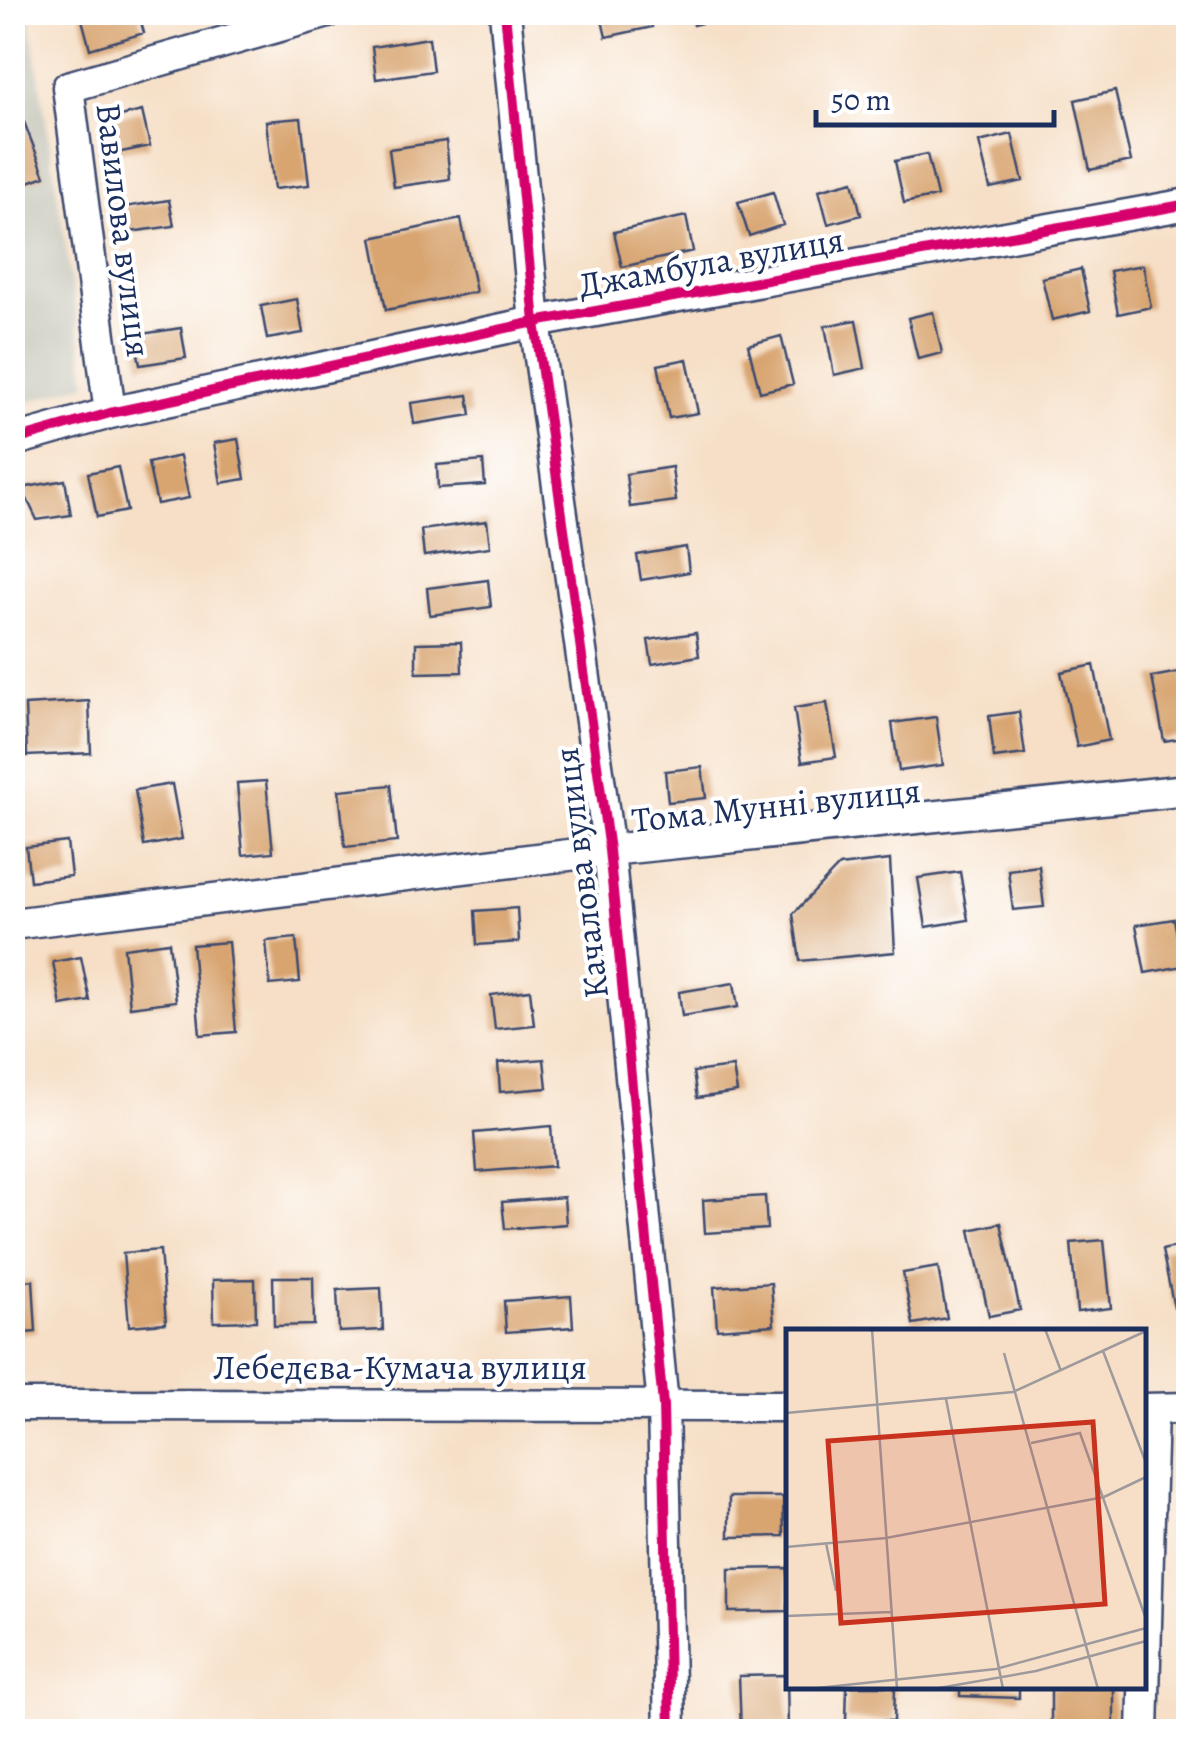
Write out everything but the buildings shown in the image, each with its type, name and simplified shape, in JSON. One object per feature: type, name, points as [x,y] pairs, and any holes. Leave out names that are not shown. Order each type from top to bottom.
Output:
[{"type":"street","name":"Вавилова вулиця","points":[[110,413],[68,87],[328,12]]},
{"type":"street","name":"Качалова вулиця","points":[[505,12],[535,322],[609,850],[663,1405],[670,1732]]},
{"type":"street","name":"Джамбула вулиця","points":[[12,441],[110,413],[535,322],[1188,204]]},
{"type":"street","name":"Тома Мунні вулиця","points":[[12,924],[609,850],[1188,790]]},
{"type":"street","name":"Лебедєва-Кумача вулиця","points":[[12,1405],[786,1406]]},
{"type":"street","points":[[1146,1538],[1148,1409],[1188,1408]]},
{"type":"street","points":[[1143,1732],[1144,1689]]},
{"type":"shaded area","points":[[12,13],[29,13],[87,383],[13,407]]},
{"type":"cycle path","points":[[505,12],[535,322],[609,850],[663,1405],[670,1732]]},
{"type":"cycle path","points":[[12,441],[110,413],[535,322],[1188,204]]}]
